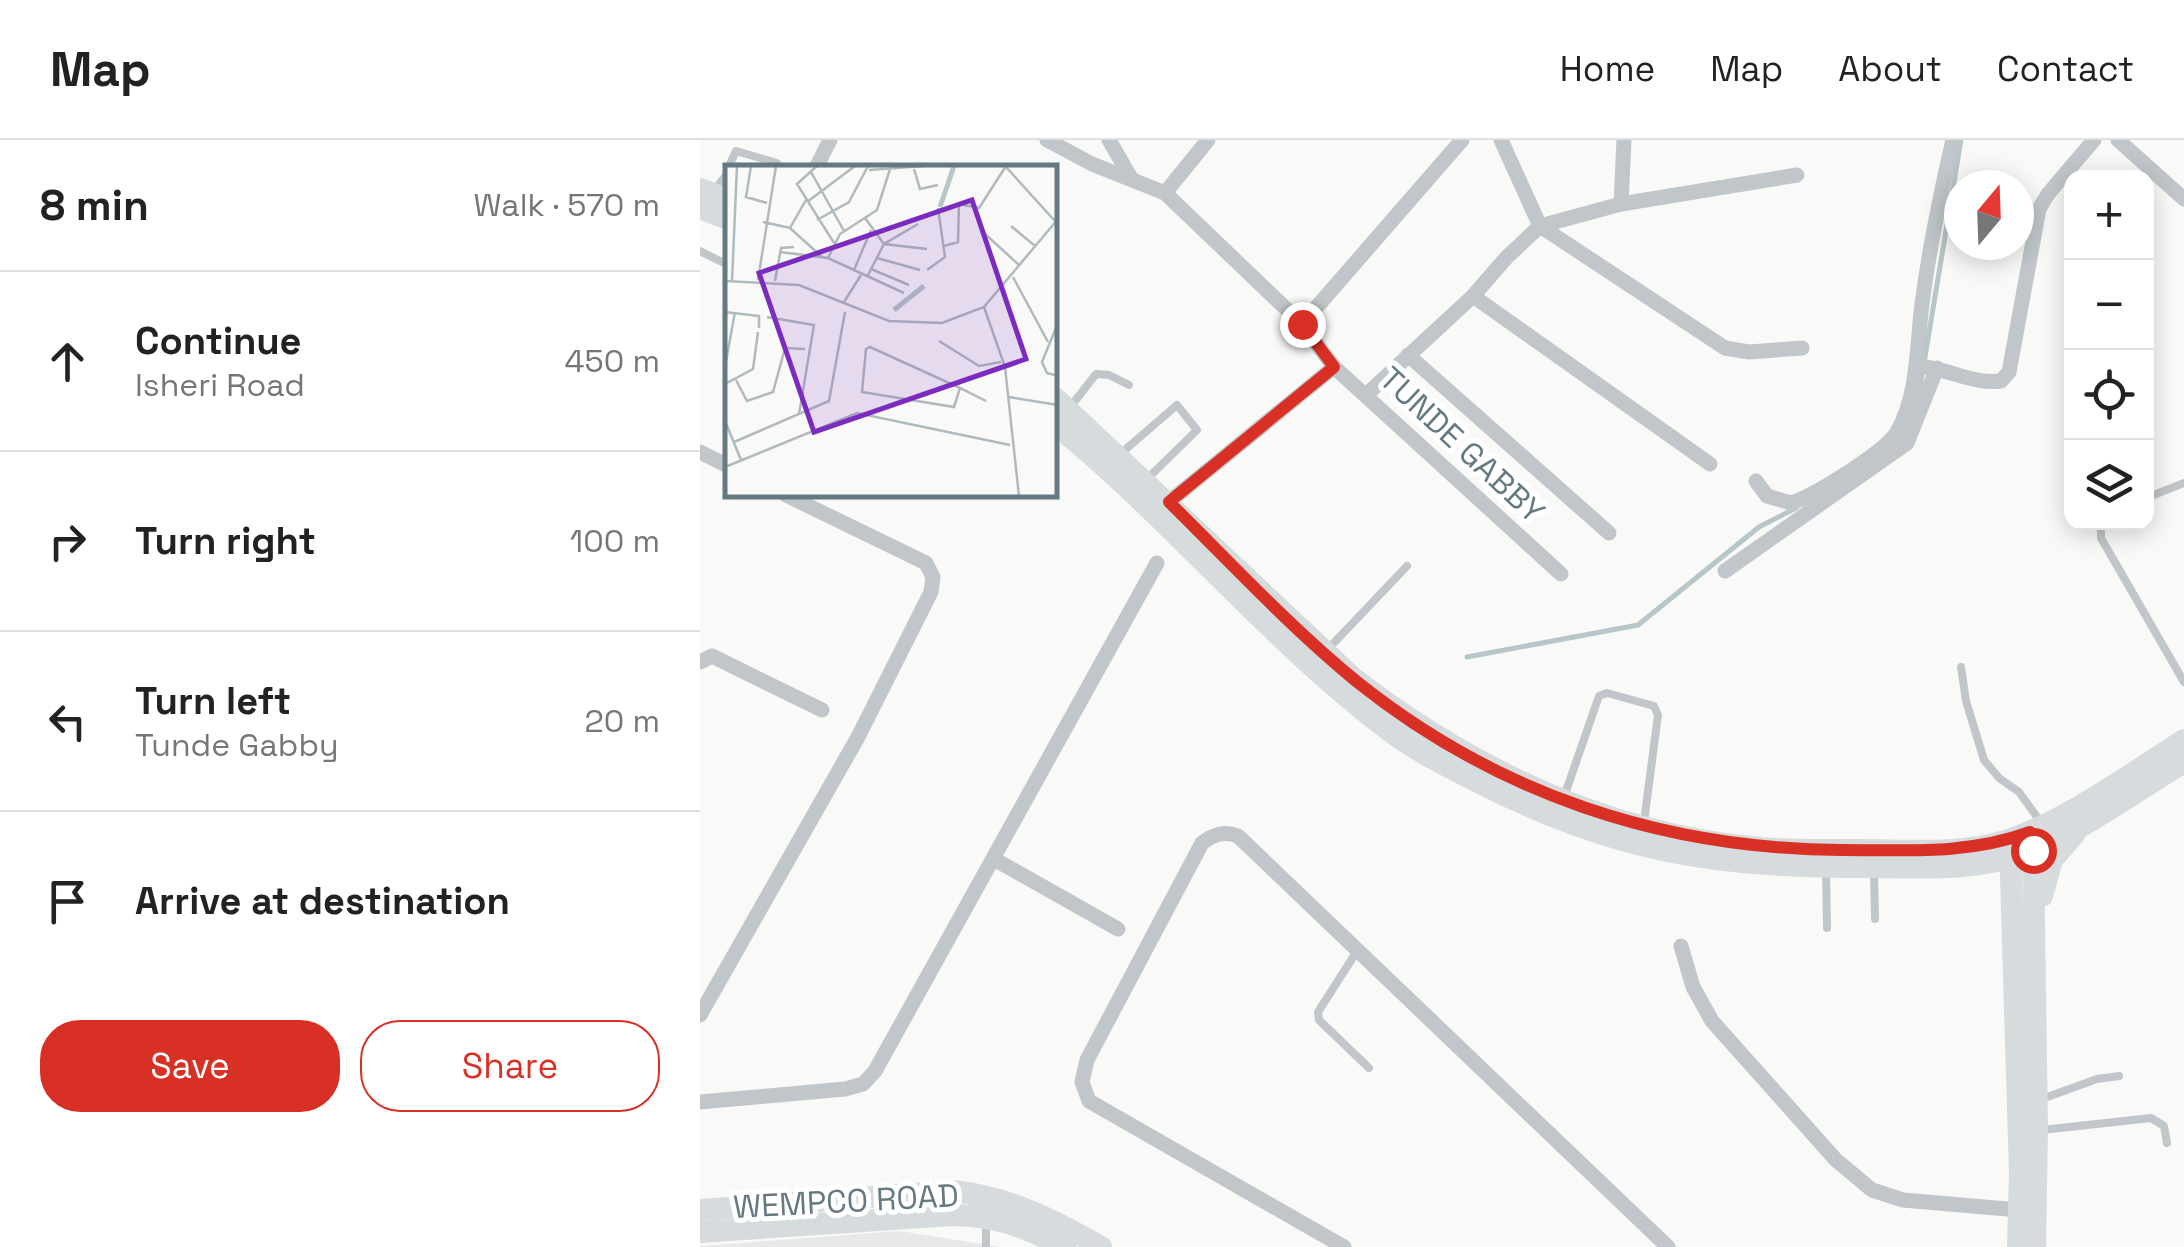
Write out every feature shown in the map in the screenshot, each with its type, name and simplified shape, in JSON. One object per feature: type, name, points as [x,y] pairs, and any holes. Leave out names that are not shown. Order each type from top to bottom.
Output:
[{"type":"main road","points":[[1059,410],[1118,455],[1353,678],[1406,718],[1508,777],[1562,801],[1644,827],[1683,837],[1780,850],[1983,847],[2025,841],[2092,817],[2184,762]]},
{"type":"main road","points":[[1059,410],[1270,630],[1394,734],[1526,806],[1635,845],[1732,863],[1946,868],[1986,864],[2184,740]]},
{"type":"main road","points":[[2033,969],[2044,879],[2052,860],[2092,817]]},
{"type":"main road","points":[[2025,841],[2037,1130],[2035,1247]]},
{"type":"main road","points":[[2018,1247],[2025,841]]},
{"type":"main road","name":"WEMPCO ROAD","points":[[700,1210],[954,1192],[983,1194],[1018,1204],[1101,1247]]},
{"type":"main road","name":"WEMPCO ROAD","points":[[700,1232],[986,1216],[1014,1222],[1065,1247]]},
{"type":"street","points":[[818,165],[830,140]]},
{"type":"street","name":"TUNDE GABBY","points":[[1047,140],[1092,164],[1165,193],[1302,324],[1334,367],[1561,574]]},
{"type":"street","points":[[1108,140],[1131,178]]},
{"type":"street","points":[[1165,193],[1208,140]]},
{"type":"street","points":[[1302,324],[1462,140]]},
{"type":"street","points":[[1501,140],[1540,226],[1724,348],[1748,352],[1802,348]]},
{"type":"street","points":[[1621,204],[1624,140]]},
{"type":"street","points":[[1725,572],[1907,443],[1926,367],[1936,215],[1953,140]]},
{"type":"street","points":[[1926,367],[1990,382],[2001,381],[2009,372],[2039,209],[2094,140]]},
{"type":"street","points":[[2118,140],[2184,198]]},
{"type":"street","points":[[1366,395],[1473,296],[1540,226],[1621,204],[1797,175]]},
{"type":"street","points":[[1473,296],[1710,464]]},
{"type":"street","points":[[1408,354],[1609,533]]},
{"type":"street","points":[[1169,502],[1334,367]]},
{"type":"street","points":[[1756,481],[1767,496],[1791,504],[1832,483],[1895,437],[1926,367]]},
{"type":"street","points":[[700,452],[725,464]]},
{"type":"street","points":[[700,1015],[858,736],[932,592],[934,577],[926,563],[792,498]]},
{"type":"street","points":[[700,1102],[792,1096],[863,1084],[875,1072],[1158,563]]},
{"type":"street","points":[[700,662],[712,656],[822,710]]},
{"type":"street","points":[[1344,1247],[1089,1101],[1082,1082],[1087,1060],[1146,947],[1202,843],[1212,835],[1238,836],[1668,1247]]},
{"type":"street","points":[[994,859],[1118,929]]},
{"type":"street","points":[[1680,946],[1693,987],[1712,1020],[1836,1160],[1872,1190],[1903,1200],[2019,1210]]},
{"type":"lane","points":[[729,165],[736,151],[777,165]]},
{"type":"lane","points":[[710,197],[725,173]]},
{"type":"lane","points":[[700,251],[725,263]]},
{"type":"lane","points":[[1059,410],[1096,374],[1109,374],[1129,385]]},
{"type":"lane","points":[[1118,455],[1177,405],[1197,430],[1145,480]]},
{"type":"lane","points":[[2154,495],[2184,482]]},
{"type":"lane","points":[[2101,530],[2101,538],[2184,682]]},
{"type":"lane","points":[[1326,652],[1407,566]]},
{"type":"lane","points":[[1961,667],[1966,701],[1984,760],[1999,778],[2019,792],[2025,841]]},
{"type":"lane","points":[[1562,801],[1598,696],[1607,693],[1654,706],[1658,715],[1644,827]]},
{"type":"lane","points":[[1826,867],[1827,928]]},
{"type":"lane","points":[[1873,867],[1876,919]]},
{"type":"lane","points":[[1357,950],[1318,1012],[1319,1020],[1369,1068]]},
{"type":"lane","points":[[2035,1100],[2097,1079],[2119,1076]]},
{"type":"lane","points":[[2037,1130],[2151,1118],[2164,1126],[2167,1143]]},
{"type":"lane","points":[[986,1216],[986,1247]]},
{"type":"shaded area","points":[[900,1231],[1001,1247],[700,1247],[700,1246]]},
{"type":"waterway","points":[[1919,393],[1961,140]]},
{"type":"waterway","points":[[1467,657],[1638,625],[1759,527],[1796,508]]},
{"type":"route","points":[[1302,324],[1334,367],[1169,502],[1353,678],[1406,718],[1453,748],[1562,801],[1683,837],[1780,850],[1946,850],[1983,847],[2030,832],[2033,850]]}]
